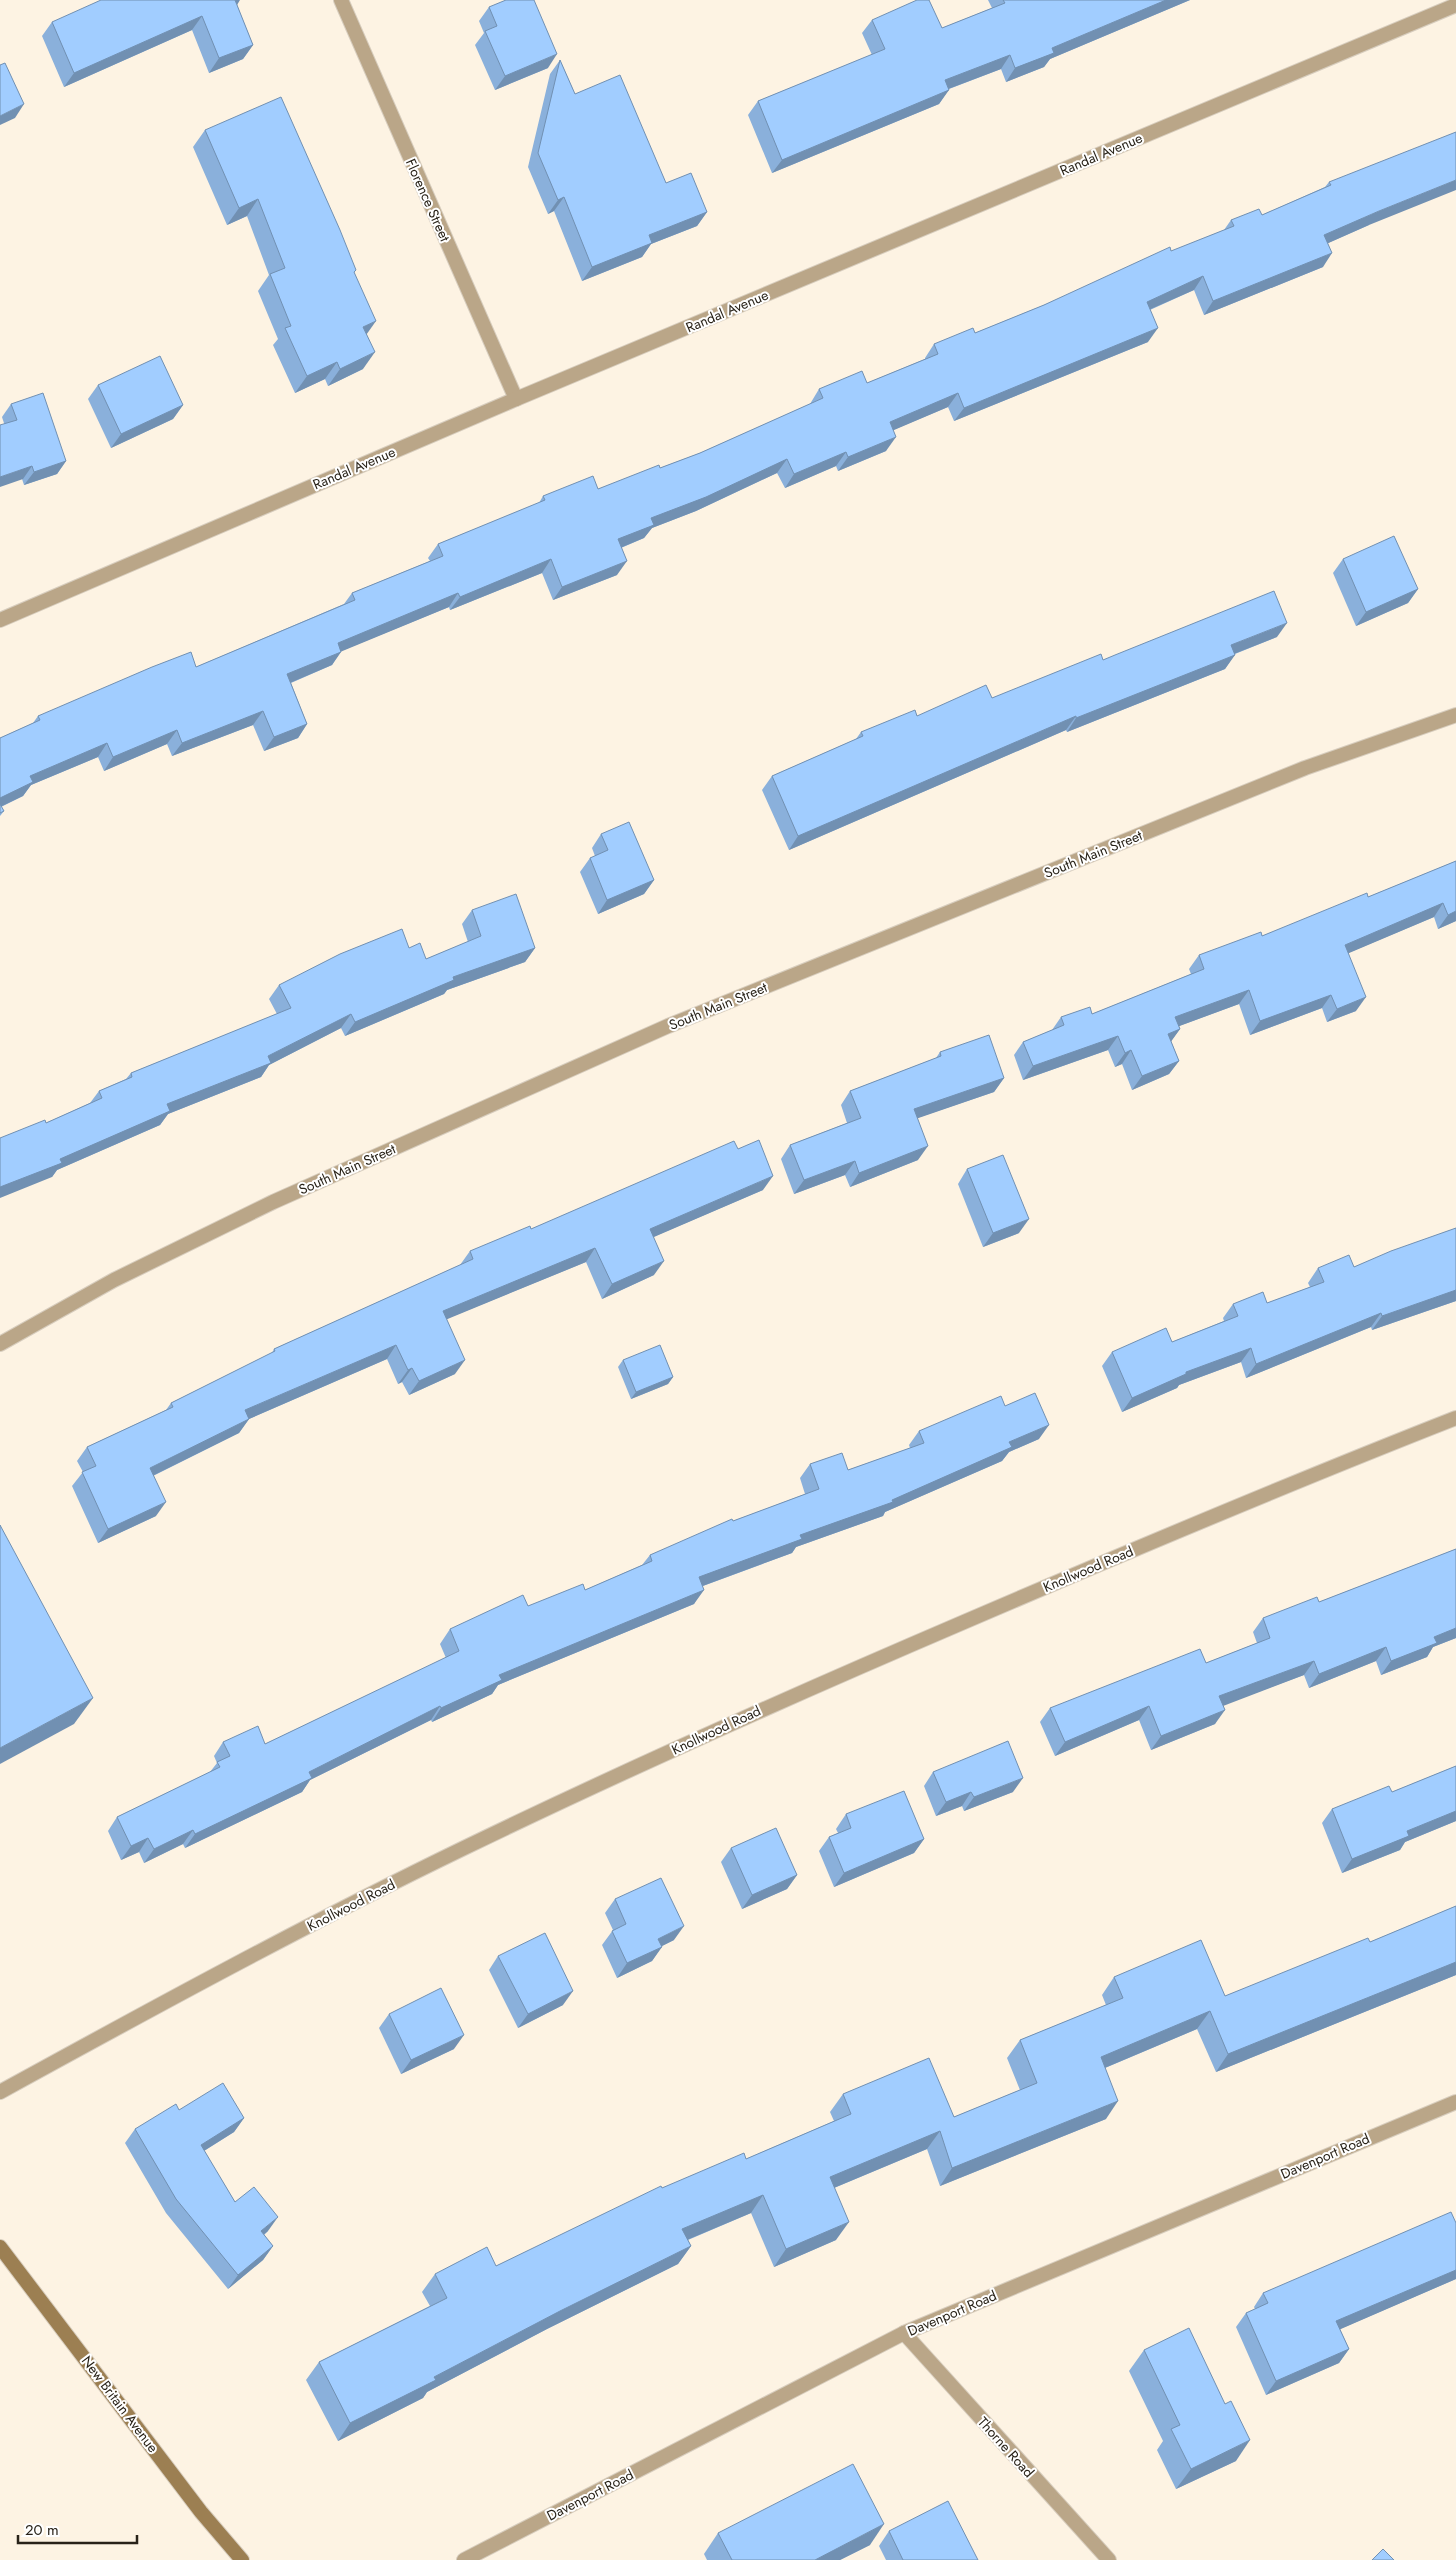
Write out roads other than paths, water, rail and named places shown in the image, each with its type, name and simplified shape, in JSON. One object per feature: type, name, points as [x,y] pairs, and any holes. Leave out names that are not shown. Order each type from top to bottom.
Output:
[{"type":"main road","name":"New Britain Avenue","points":[[0,2247],[201,2512],[242,2560]]},
{"type":"street","name":"Florence Street","points":[[342,0],[516,399]]},
{"type":"street","name":"Randal Avenue","points":[[0,620],[516,399],[1456,5]]},
{"type":"street","name":"South Main Street","points":[[0,1344],[114,1280],[273,1202],[668,1026],[1305,768],[1456,715]]},
{"type":"street","name":"Knollwood Road","points":[[0,2092],[306,1928],[464,1848],[643,1764],[788,1697],[1156,1539],[1456,1418]]},
{"type":"street","name":"Davenport Road","points":[[464,2560],[904,2333],[1456,2102]]},
{"type":"street","name":"Thorne Road","points":[[904,2333],[1109,2560]]}]
